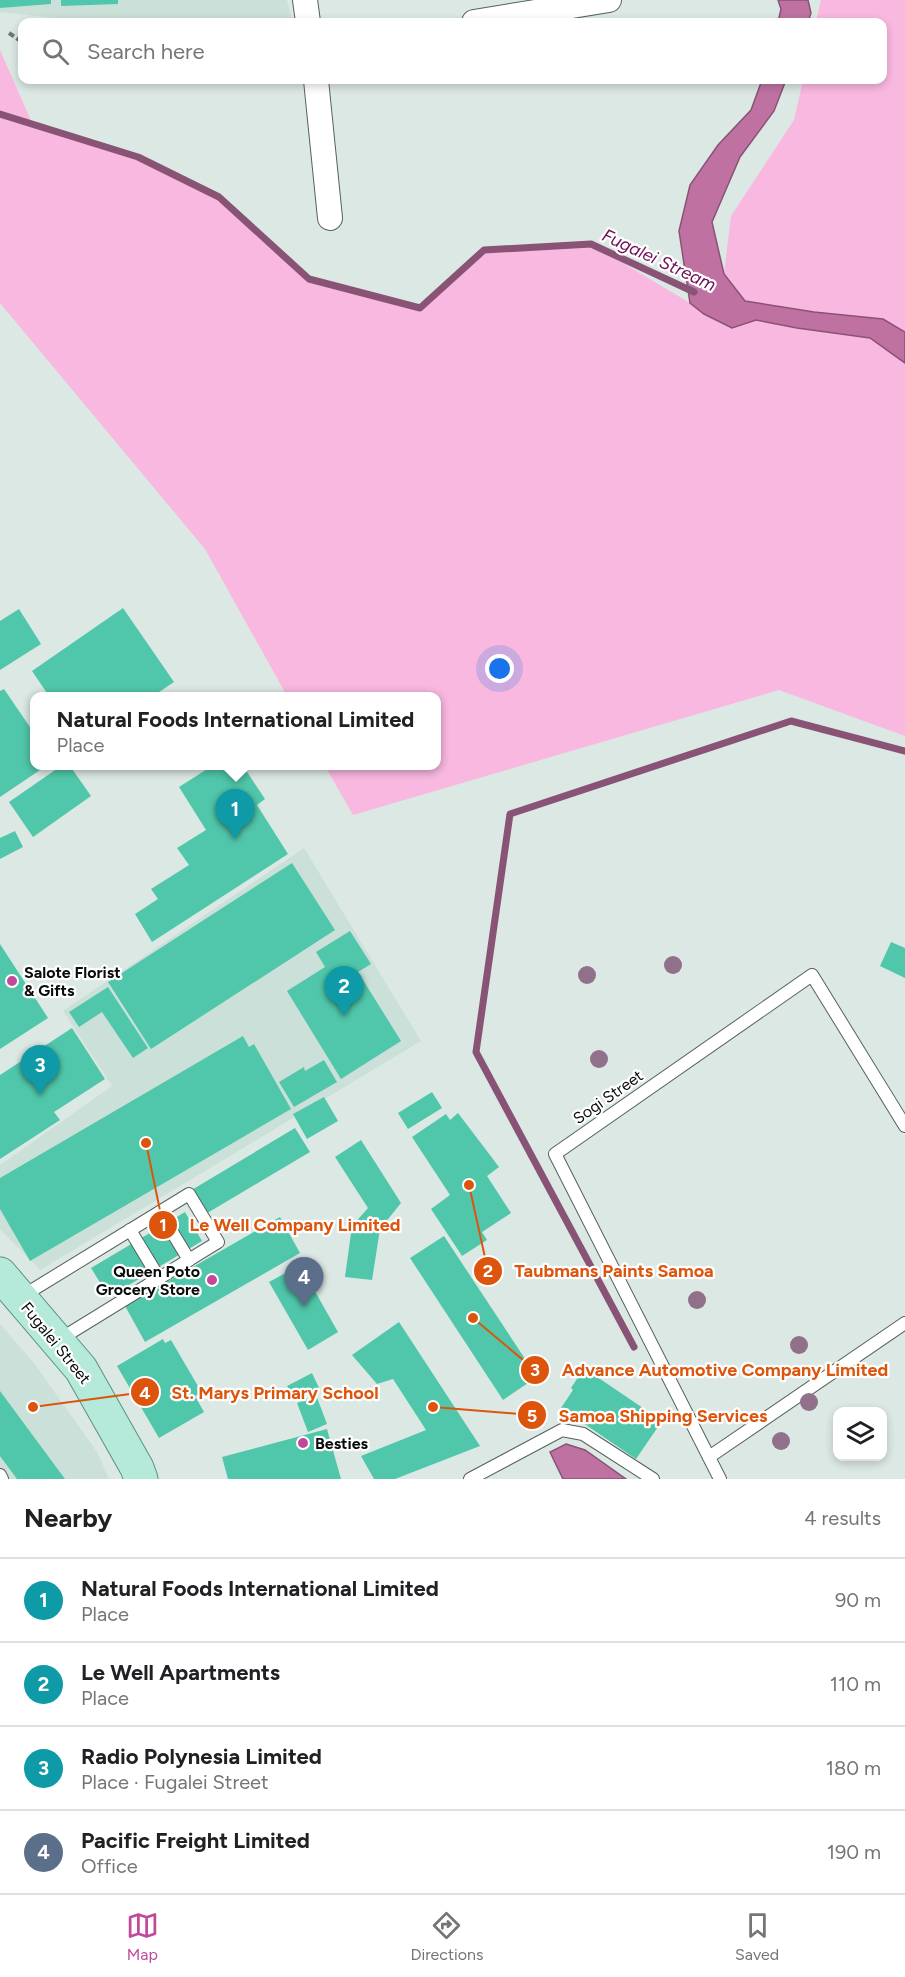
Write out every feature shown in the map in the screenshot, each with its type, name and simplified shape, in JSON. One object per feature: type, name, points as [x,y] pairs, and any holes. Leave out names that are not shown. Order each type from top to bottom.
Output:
[{"type":"main road","name":"Fugalei Street","points":[[10,1286],[81,1369],[99,1398],[141,1479]]},
{"type":"street","points":[[305,0],[308,18]]},
{"type":"street","points":[[499,18],[609,0]]},
{"type":"street","points":[[316,84],[330,218]]},
{"type":"lane","name":"Sogi Street","points":[[720,1479],[555,1154],[812,975],[905,1126]]},
{"type":"lane","points":[[10,1286],[130,1230],[189,1194],[218,1242],[57,1341]]},
{"type":"lane","points":[[160,1212],[189,1260]]},
{"type":"lane","points":[[130,1230],[159,1278]]},
{"type":"lane","points":[[709,1456],[905,1323]]},
{"type":"lane","points":[[470,1479],[562,1430],[583,1434],[653,1479]]},
{"type":"path","points":[[9,33],[18,39]]},
{"type":"shaded area","points":[[0,0],[287,0],[292,18],[55,18],[0,12]]},
{"type":"shaded area","points":[[778,0],[808,0],[811,13],[809,18],[779,18],[781,9]]},
{"type":"shaded area","points":[[821,0],[905,0],[905,333],[814,312],[745,301],[724,274],[731,216],[794,120],[802,84],[887,84],[887,18],[817,18]]},
{"type":"shaded area","points":[[0,50],[32,123],[138,157],[219,197],[309,279],[420,308],[484,250],[591,244],[732,328],[756,320],[870,338],[905,363],[905,736],[779,690],[353,815],[327,770],[441,770],[441,692],[285,692],[205,549],[0,303]]},
{"type":"shaded area","points":[[761,84],[784,84],[774,111],[740,157],[712,222],[724,274],[745,301],[814,312],[883,319],[905,332],[905,363],[870,338],[756,320],[732,328],[704,314],[690,303],[679,231],[690,185],[718,145],[751,110]]},
{"type":"shaded area","points":[[304,848],[421,1041],[40,1270],[0,1229],[0,1165],[112,1086],[63,1011]]},
{"type":"shaded area","points":[[0,1324],[33,1362],[97,1452],[109,1479],[0,1479]]},
{"type":"shaded area","points":[[566,1444],[585,1450],[626,1479],[563,1479],[550,1452]]},
{"type":"building","points":[[0,0],[51,0],[51,4],[0,8]]},
{"type":"building","points":[[61,0],[118,0],[118,4],[61,6]]},
{"type":"building","points":[[123,608],[174,682],[159,692],[46,692],[32,671]]},
{"type":"building","points":[[19,609],[41,644],[0,670],[0,621]]},
{"type":"building","points":[[4,689],[30,727],[30,770],[40,770],[0,797],[0,691]]},
{"type":"building","points":[[55,770],[73,770],[91,796],[33,837],[9,802]]},
{"type":"building","points":[[206,770],[246,770],[265,799],[257,805],[288,854],[152,942],[135,914],[158,899],[151,889],[189,865],[177,848],[206,830],[179,787]]},
{"type":"building","points":[[15,831],[23,847],[0,859],[0,838]]},
{"type":"building","points":[[292,863],[335,930],[151,1049],[108,982]]},
{"type":"building","points":[[350,931],[371,964],[358,972],[401,1041],[341,1079],[287,991],[325,967],[316,952]]},
{"type":"building","points":[[891,942],[905,948],[905,978],[880,966]]},
{"type":"building","name":"Salote Florist & Gifts","points":[[0,944],[48,1018],[0,1049]]},
{"type":"building","points":[[108,987],[148,1048],[133,1058],[102,1012],[79,1027],[69,1012]]},
{"type":"building","points":[[72,1028],[105,1079],[54,1112],[60,1120],[0,1159],[0,1075]]},
{"type":"building","points":[[243,1036],[249,1047],[254,1044],[291,1109],[30,1261],[0,1209],[0,1178]]},
{"type":"building","points":[[324,1060],[337,1082],[294,1107],[279,1082],[304,1067],[305,1071]]},
{"type":"building","points":[[432,1092],[442,1108],[408,1129],[398,1113]]},
{"type":"building","points":[[324,1097],[338,1121],[307,1139],[293,1114]]},
{"type":"building","points":[[458,1113],[499,1167],[487,1176],[511,1213],[482,1232],[487,1240],[462,1256],[431,1209],[450,1195],[412,1137],[446,1114],[450,1120]]},
{"type":"building","points":[[295,1128],[310,1152],[204,1215],[190,1191]]},
{"type":"building","points":[[361,1140],[401,1203],[380,1229],[372,1280],[345,1277],[352,1226],[368,1208],[335,1157]]},
{"type":"building","points":[[185,1212],[202,1241],[109,1297],[91,1268]]},
{"type":"building","name":"Queen Poto Grocery Store","points":[[280,1217],[300,1253],[145,1342],[125,1306]]},
{"type":"building","points":[[444,1236],[537,1377],[503,1400],[410,1258]]},
{"type":"building","points":[[300,1265],[338,1332],[308,1350],[269,1282]]},
{"type":"building","points":[[399,1322],[480,1446],[395,1479],[374,1479],[361,1456],[426,1430],[393,1379],[377,1384],[352,1355]]},
{"type":"building","points":[[163,1339],[165,1343],[171,1340],[202,1393],[195,1396],[204,1412],[159,1438],[117,1366]]},
{"type":"building","points":[[584,1368],[662,1421],[636,1459],[561,1408]]},
{"type":"building","points":[[312,1373],[319,1388],[295,1400],[287,1386]]},
{"type":"building","points":[[0,1391],[65,1479],[17,1479],[0,1456]]},
{"type":"building","points":[[316,1395],[327,1424],[308,1432],[297,1403]]},
{"type":"building","name":"Besties","points":[[327,1429],[341,1479],[228,1479],[222,1457]]},
{"type":"waterway","name":"Fugalei Stream","points":[[0,114],[138,157],[219,197],[309,279],[420,308],[484,250],[591,244],[694,292]]},
{"type":"waterway","points":[[634,1347],[476,1052],[510,814],[791,721],[905,751]]},
{"type":"place","name":"Natural Foods International Limited","points":[[235,839]]},
{"type":"place","name":"Salote Florist & Gifts","points":[[12,981]]},
{"type":"place","name":"Le Well Apartments","points":[[344,1016]]},
{"type":"place","name":"Radio Polynesia Limited","points":[[40,1095]]},
{"type":"place","name":"Le Well Company Limited","points":[[146,1143]]},
{"type":"place","name":"Taubmans Paints Samoa","points":[[469,1185]]},
{"type":"place","name":"Queen Poto Grocery Store","points":[[212,1280]]},
{"type":"place","name":"Pacific Freight Limited","points":[[304,1307]]},
{"type":"place","name":"Advance Automotive Company Limited","points":[[473,1318]]},
{"type":"place","name":"St. Marys Primary School","points":[[33,1407]]},
{"type":"place","name":"Samoa Shipping Services","points":[[433,1407]]},
{"type":"place","name":"Besties","points":[[303,1443]]}]
